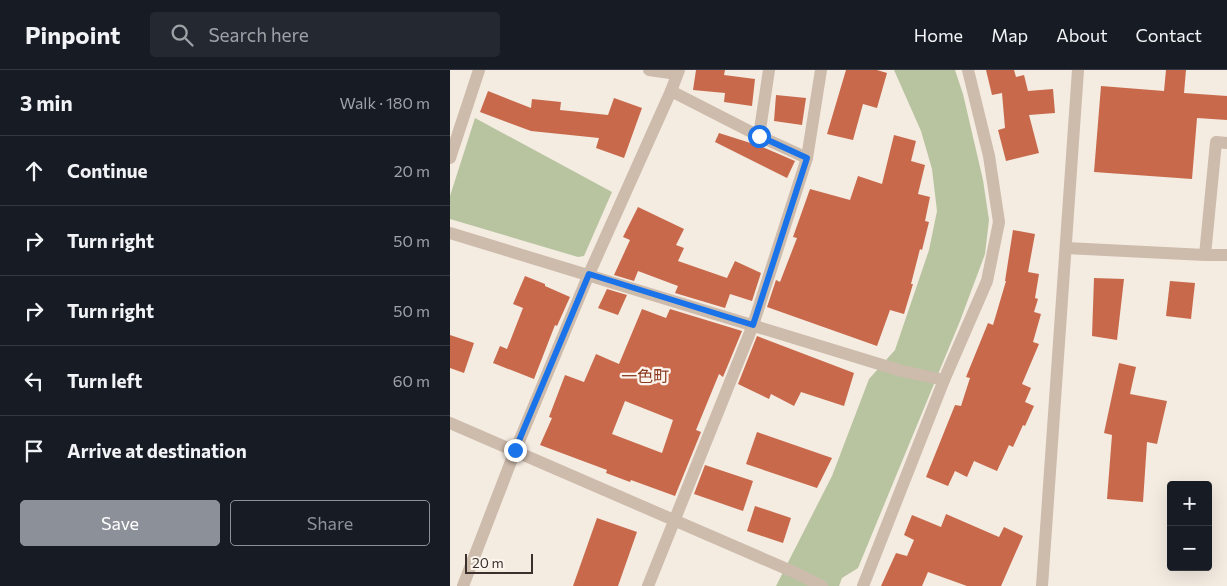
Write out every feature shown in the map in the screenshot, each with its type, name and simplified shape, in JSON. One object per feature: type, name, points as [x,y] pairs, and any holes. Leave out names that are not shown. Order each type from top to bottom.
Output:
[{"type":"street","points":[[450,158],[479,70]]},
{"type":"street","points":[[463,586],[515,450],[589,274],[678,72],[649,70]]},
{"type":"street","points":[[759,136],[769,70]]},
{"type":"street","points":[[648,586],[753,325],[807,158],[821,70]]},
{"type":"street","points":[[863,586],[944,380],[987,281],[999,222],[989,156],[968,70]]},
{"type":"street","points":[[1042,586],[1078,70]]},
{"type":"street","points":[[671,91],[807,158]]},
{"type":"street","points":[[1205,255],[1216,142],[1227,143]]},
{"type":"street","points":[[450,233],[902,371],[944,380]]},
{"type":"street","points":[[1066,248],[1227,255]]},
{"type":"street","points":[[450,423],[822,586]]},
{"type":"green space","points":[[894,70],[955,70],[963,94],[983,180],[989,220],[985,254],[960,321],[858,568],[842,578],[839,586],[776,586],[832,476],[869,379],[895,350],[929,250],[937,211],[932,169],[921,131]]},
{"type":"green space","points":[[475,118],[612,192],[584,256],[578,257],[450,219],[450,196]]},
{"type":"building","points":[[696,70],[725,70],[724,75],[755,79],[752,106],[724,102],[725,93],[693,90]]},
{"type":"building","points":[[846,70],[877,70],[887,73],[877,108],[863,104],[853,140],[827,134]]},
{"type":"building","points":[[986,70],[1014,70],[1016,77],[1024,75],[1028,91],[1053,89],[1055,113],[1029,115],[1039,153],[1006,161],[998,130],[1005,128],[1002,93],[992,95]]},
{"type":"building","points":[[1166,70],[1186,70],[1184,93],[1227,96],[1227,120],[1197,118],[1192,179],[1094,172],[1101,86],[1164,91]]},
{"type":"building","points":[[488,91],[531,108],[532,99],[561,102],[560,110],[608,115],[614,98],[642,108],[624,158],[596,148],[599,138],[531,131],[480,112]]},
{"type":"building","points":[[776,95],[806,98],[802,125],[774,121]]},
{"type":"building","points":[[719,133],[760,146],[795,161],[787,178],[715,142]]},
{"type":"building","points":[[894,135],[916,141],[911,161],[925,165],[918,194],[930,197],[925,221],[929,222],[922,250],[920,249],[911,284],[913,284],[904,314],[890,310],[877,346],[767,307],[776,280],[780,282],[797,238],[793,237],[810,189],[850,200],[858,176],[882,184]]},
{"type":"building","points":[[638,207],[684,229],[676,245],[684,248],[678,261],[727,278],[735,261],[761,273],[752,301],[730,294],[725,308],[675,293],[678,286],[638,271],[634,281],[614,275],[630,240],[623,237]]},
{"type":"building","points":[[1013,230],[1035,234],[1028,272],[1039,274],[1035,298],[1038,299],[1034,312],[1041,314],[1033,342],[1039,344],[1022,384],[1031,388],[1025,402],[1034,406],[1013,447],[1009,445],[997,471],[974,461],[967,477],[955,471],[948,486],[926,477],[955,405],[961,406],[970,378],[966,377],[988,323],[993,325],[1006,281]]},
{"type":"building","points":[[525,276],[570,297],[557,326],[555,325],[534,379],[493,363],[500,346],[507,349],[523,308],[513,304]]},
{"type":"building","points":[[1094,278],[1124,279],[1117,340],[1092,336]]},
{"type":"building","points":[[1170,281],[1195,283],[1191,319],[1166,316]]},
{"type":"building","points":[[607,289],[627,295],[618,315],[598,308]]},
{"type":"building","points":[[642,309],[666,318],[670,309],[742,331],[723,377],[719,374],[696,430],[701,432],[675,496],[606,473],[607,470],[540,445],[552,418],[549,417],[565,375],[584,382],[596,354],[619,364]],"holes":[[[625,401],[673,420],[662,453],[612,434]]]},
{"type":"building","points":[[450,335],[474,343],[464,373],[450,368]]},
{"type":"building","points":[[757,336],[854,373],[844,406],[801,392],[794,406],[771,394],[769,399],[738,384]]},
{"type":"building","points":[[1119,363],[1136,367],[1130,394],[1167,401],[1157,444],[1147,442],[1143,502],[1107,499],[1112,435],[1104,433]]},
{"type":"building","points":[[757,432],[832,458],[817,488],[746,464]]},
{"type":"building","points":[[705,465],[753,481],[743,511],[694,494]]},
{"type":"building","points":[[755,506],[791,518],[783,543],[747,531]]},
{"type":"building","points":[[946,514],[999,537],[1004,527],[1023,536],[1001,586],[967,586],[928,572],[922,586],[881,586],[896,553],[907,556],[914,540],[904,535],[912,515],[941,527]]},
{"type":"building","points":[[597,518],[637,532],[618,586],[573,586]]},
{"type":"district","name":"一色町","points":[[645,376]]},
{"type":"route","points":[[515,450],[589,274],[753,325],[807,158],[759,136]]}]
